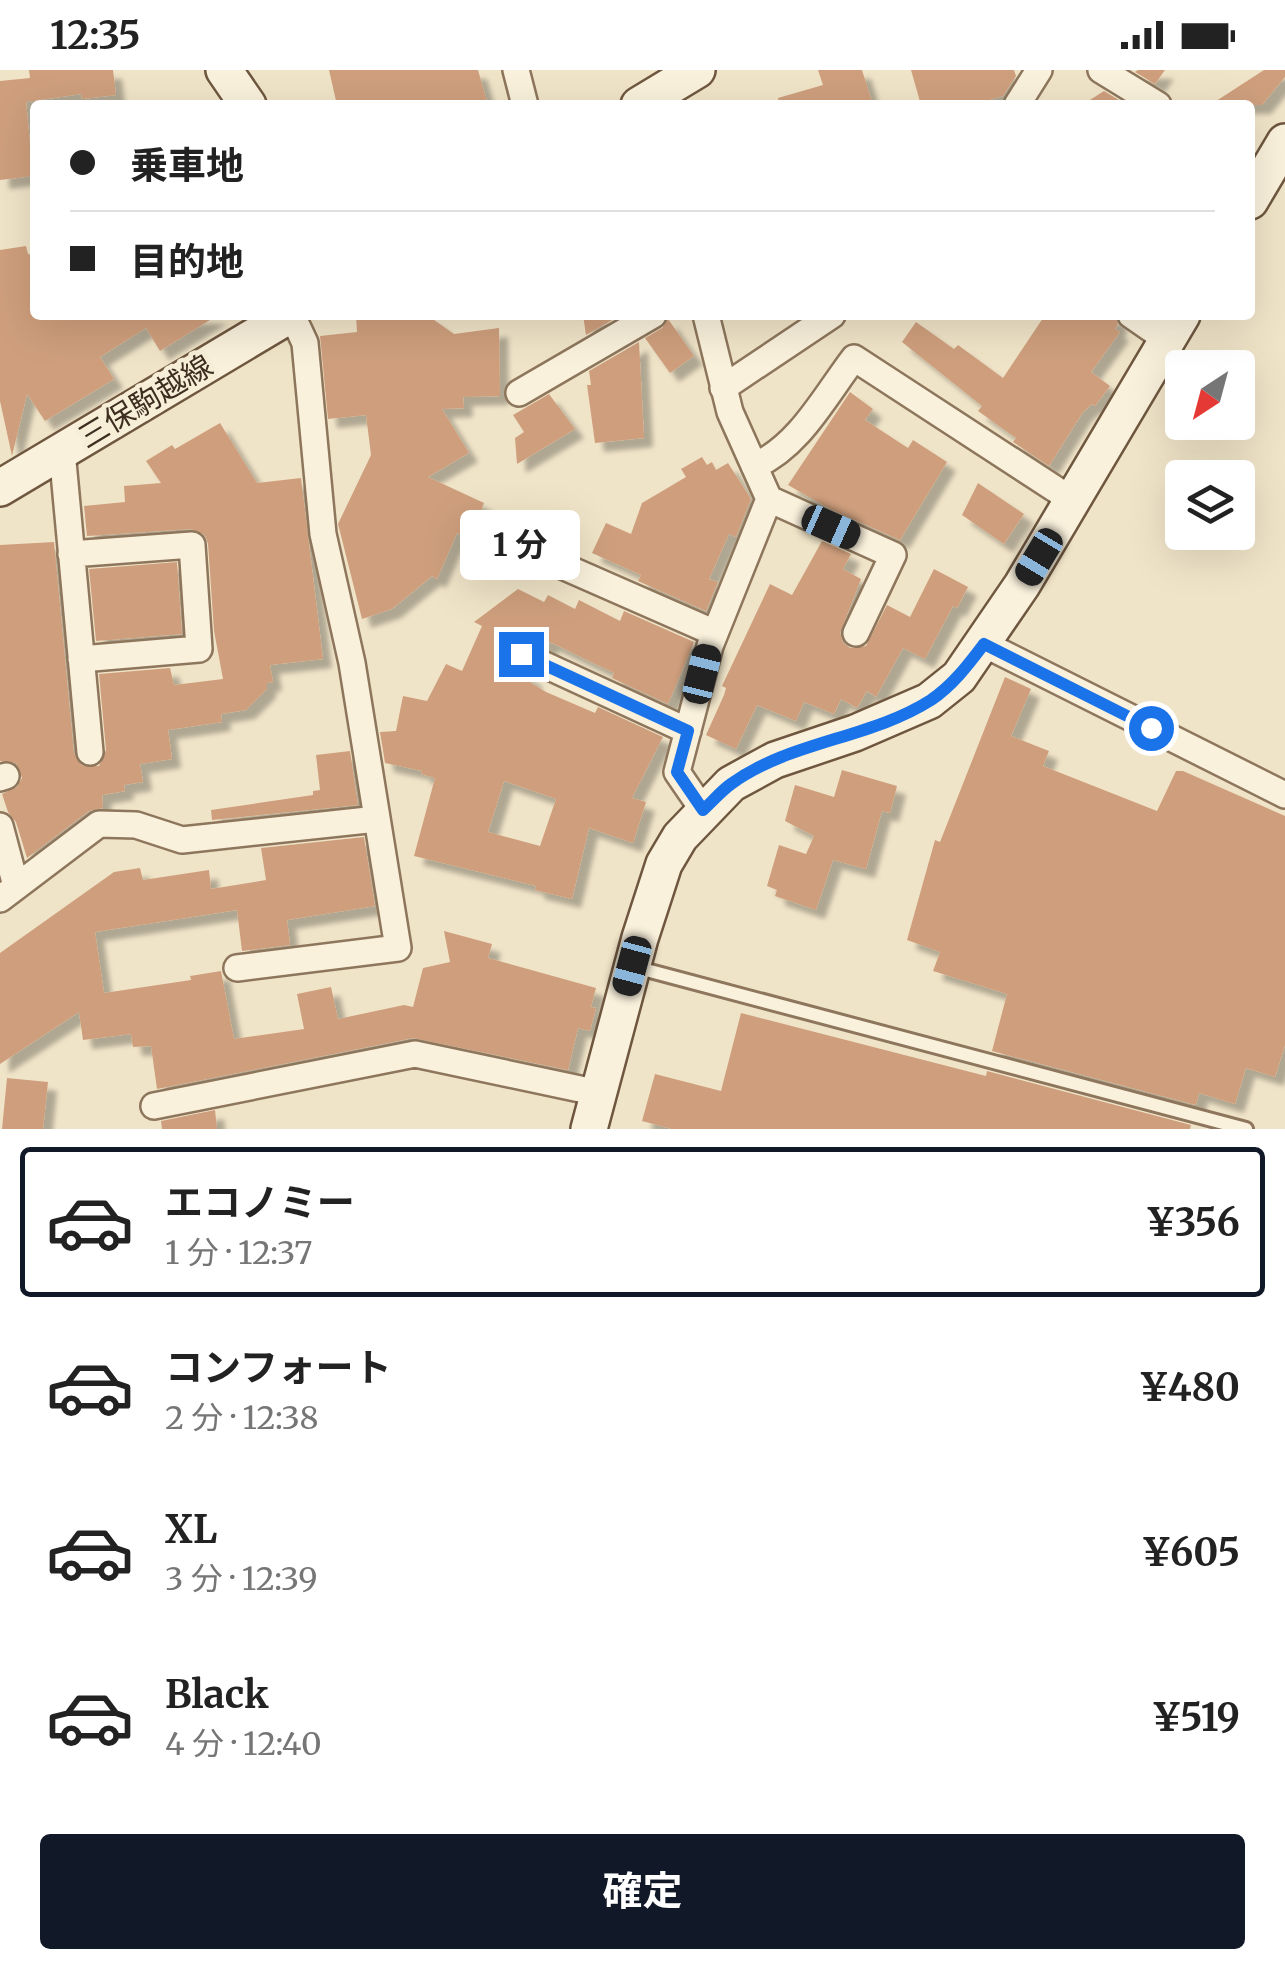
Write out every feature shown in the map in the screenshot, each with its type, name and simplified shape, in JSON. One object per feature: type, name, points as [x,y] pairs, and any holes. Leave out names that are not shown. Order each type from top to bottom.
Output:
[{"type":"street","points":[[516,70],[524,100]]},
{"type":"street","points":[[1019,100],[1040,70]]},
{"type":"street","points":[[1101,70],[1150,100]]},
{"type":"street","points":[[1255,193],[1285,142]]},
{"type":"street","name":"三保駒越線","points":[[0,488],[283,320]]},
{"type":"street","points":[[237,968],[398,948],[352,663],[323,534],[305,343],[294,320]]},
{"type":"street","points":[[519,393],[644,320]]},
{"type":"street","points":[[707,320],[730,412],[769,499],[893,555],[856,633]]},
{"type":"street","points":[[723,388],[825,320]]},
{"type":"street","points":[[589,1129],[632,966],[664,864],[680,838],[731,784],[775,760],[855,733],[929,701],[959,677],[984,644],[1175,328],[1148,320]]},
{"type":"street","points":[[754,466],[770,459],[796,436],[854,358],[1072,500]]},
{"type":"street","points":[[62,451],[90,752]]},
{"type":"street","points":[[703,810],[677,772],[715,633],[769,499]]},
{"type":"street","points":[[71,554],[192,545],[200,649],[81,659]]},
{"type":"street","points":[[551,561],[715,633]]},
{"type":"street","points":[[984,644],[1285,795]]},
{"type":"street","points":[[521,654],[688,731]]},
{"type":"street","points":[[8,892],[98,824],[136,825],[182,840],[377,819]]},
{"type":"street","points":[[0,826],[8,892]]},
{"type":"street","points":[[154,1106],[415,1054],[599,1093]]},
{"type":"lane","points":[[632,966],[1246,1129]]},
{"type":"building","points":[[29,70],[113,70],[116,95],[82,99],[81,94],[26,102],[30,176],[0,180],[0,81],[30,78]]},
{"type":"building","points":[[329,70],[478,70],[487,100],[336,100]]},
{"type":"building","points":[[818,70],[862,70],[871,100],[778,100],[823,85]]},
{"type":"building","points":[[911,70],[1014,70],[1016,76],[1003,96],[989,100],[920,100]]},
{"type":"building","points":[[1165,70],[1155,84],[1135,72]]},
{"type":"building","points":[[1264,70],[1285,70],[1285,77],[1262,105],[1255,105],[1255,100],[1218,100]]},
{"type":"building","points":[[1104,91],[1119,100],[1090,100]]},
{"type":"building","points":[[26,246],[30,255],[30,320],[210,320],[160,351],[146,328],[100,357],[114,379],[45,421],[27,394],[12,456],[0,401],[0,250]]},
{"type":"building","points":[[356,320],[434,320],[454,334],[499,328],[500,396],[463,397],[464,408],[442,409],[469,453],[428,477],[484,503],[481,511],[497,518],[485,546],[457,533],[437,579],[432,576],[392,609],[362,619],[338,524],[371,455],[366,415],[328,419],[320,336],[357,332]]},
{"type":"building","points":[[584,320],[612,320],[586,335]]},
{"type":"building","points":[[669,320],[694,356],[670,373],[645,338]]},
{"type":"building","points":[[1042,320],[1117,320],[1115,329],[1120,332],[1091,372],[1110,386],[1095,406],[1092,404],[1083,412],[1049,466],[1013,442],[1016,438],[978,411],[982,406],[902,342],[916,322],[954,349],[958,345],[1003,378]]},
{"type":"building","points":[[639,342],[644,438],[595,443],[587,385],[591,385],[589,371]]},
{"type":"building","points":[[850,392],[873,409],[865,420],[908,448],[913,440],[947,462],[900,540],[830,509],[788,485]]},
{"type":"building","points":[[549,394],[575,429],[517,464],[515,438],[524,432],[513,415]]},
{"type":"building","points":[[220,423],[257,483],[301,478],[323,659],[270,665],[273,682],[267,683],[267,689],[246,710],[221,714],[222,722],[168,730],[172,759],[140,764],[143,782],[124,785],[125,791],[102,795],[103,808],[89,811],[27,858],[2,794],[17,787],[22,778],[16,763],[0,761],[0,545],[54,542],[74,754],[82,766],[99,766],[106,750],[99,674],[170,668],[174,685],[223,679],[205,535],[191,529],[87,536],[84,506],[125,502],[124,486],[161,483],[146,461]]},
{"type":"building","points":[[702,457],[707,465],[712,462],[716,470],[728,463],[751,499],[736,537],[729,534],[709,579],[718,582],[706,611],[638,581],[641,575],[592,553],[606,523],[631,534],[642,503],[686,477],[681,469]]},
{"type":"building","points":[[978,483],[1024,514],[1004,544],[962,515]]},
{"type":"building","points":[[822,541],[851,554],[843,569],[861,579],[840,633],[843,643],[850,648],[866,646],[887,605],[910,617],[934,569],[968,587],[957,608],[953,606],[925,659],[903,648],[876,697],[867,691],[857,708],[841,699],[834,714],[804,702],[796,721],[757,705],[736,749],[706,735],[724,695],[726,688],[722,686],[770,584],[792,595]]},
{"type":"building","points":[[177,562],[182,634],[96,641],[89,569]]},
{"type":"building","points":[[518,589],[544,602],[548,595],[575,609],[579,600],[620,621],[624,611],[694,642],[668,704],[612,678],[614,673],[550,642],[547,648],[519,638],[507,646],[508,664],[534,678],[531,683],[546,692],[595,713],[598,707],[663,737],[632,798],[646,802],[633,843],[589,828],[572,899],[535,890],[536,886],[414,856],[435,778],[385,763],[380,732],[396,731],[403,696],[427,701],[446,664],[462,671],[482,626],[474,622]],"holes":[[[504,781],[556,799],[540,846],[488,832]]]},
{"type":"building","points":[[1005,677],[1031,689],[1011,736],[1049,751],[1043,766],[1157,811],[1176,771],[1183,771],[1285,816],[1285,1045],[1275,1077],[1246,1068],[1235,1104],[1199,1093],[1196,1105],[992,1051],[1007,994],[933,971],[940,952],[907,940],[935,840],[940,842]]},
{"type":"building","points":[[350,751],[358,805],[212,820],[211,810],[313,795],[313,791],[320,790],[316,755]]},
{"type":"building","points":[[842,770],[897,786],[890,813],[882,811],[866,869],[833,860],[816,910],[775,896],[777,890],[767,886],[779,845],[806,854],[814,836],[785,821],[795,785],[834,797]]},
{"type":"building","points":[[364,837],[375,906],[287,920],[290,945],[242,951],[237,910],[95,932],[104,993],[191,980],[190,976],[221,971],[234,1039],[304,1029],[297,994],[331,987],[338,1019],[404,1005],[413,1007],[423,968],[450,962],[444,931],[492,944],[488,958],[596,988],[590,1031],[578,1028],[568,1070],[413,1038],[157,1089],[151,1046],[133,1047],[131,1034],[83,1040],[79,1012],[0,1064],[0,953],[114,872],[140,868],[143,880],[209,870],[211,889],[266,880],[261,848]]},
{"type":"building","points":[[741,1013],[986,1076],[987,1071],[1191,1125],[1190,1129],[672,1129],[642,1121],[655,1074],[721,1091]]},
{"type":"building","points":[[7,1078],[48,1082],[43,1129],[2,1129]]},
{"type":"building","points":[[215,1110],[217,1129],[162,1129],[161,1121]]},
{"type":"route","points":[[521,654],[688,731],[677,772],[703,810],[731,784],[775,760],[855,733],[929,701],[959,677],[984,644],[1151,728]]}]
